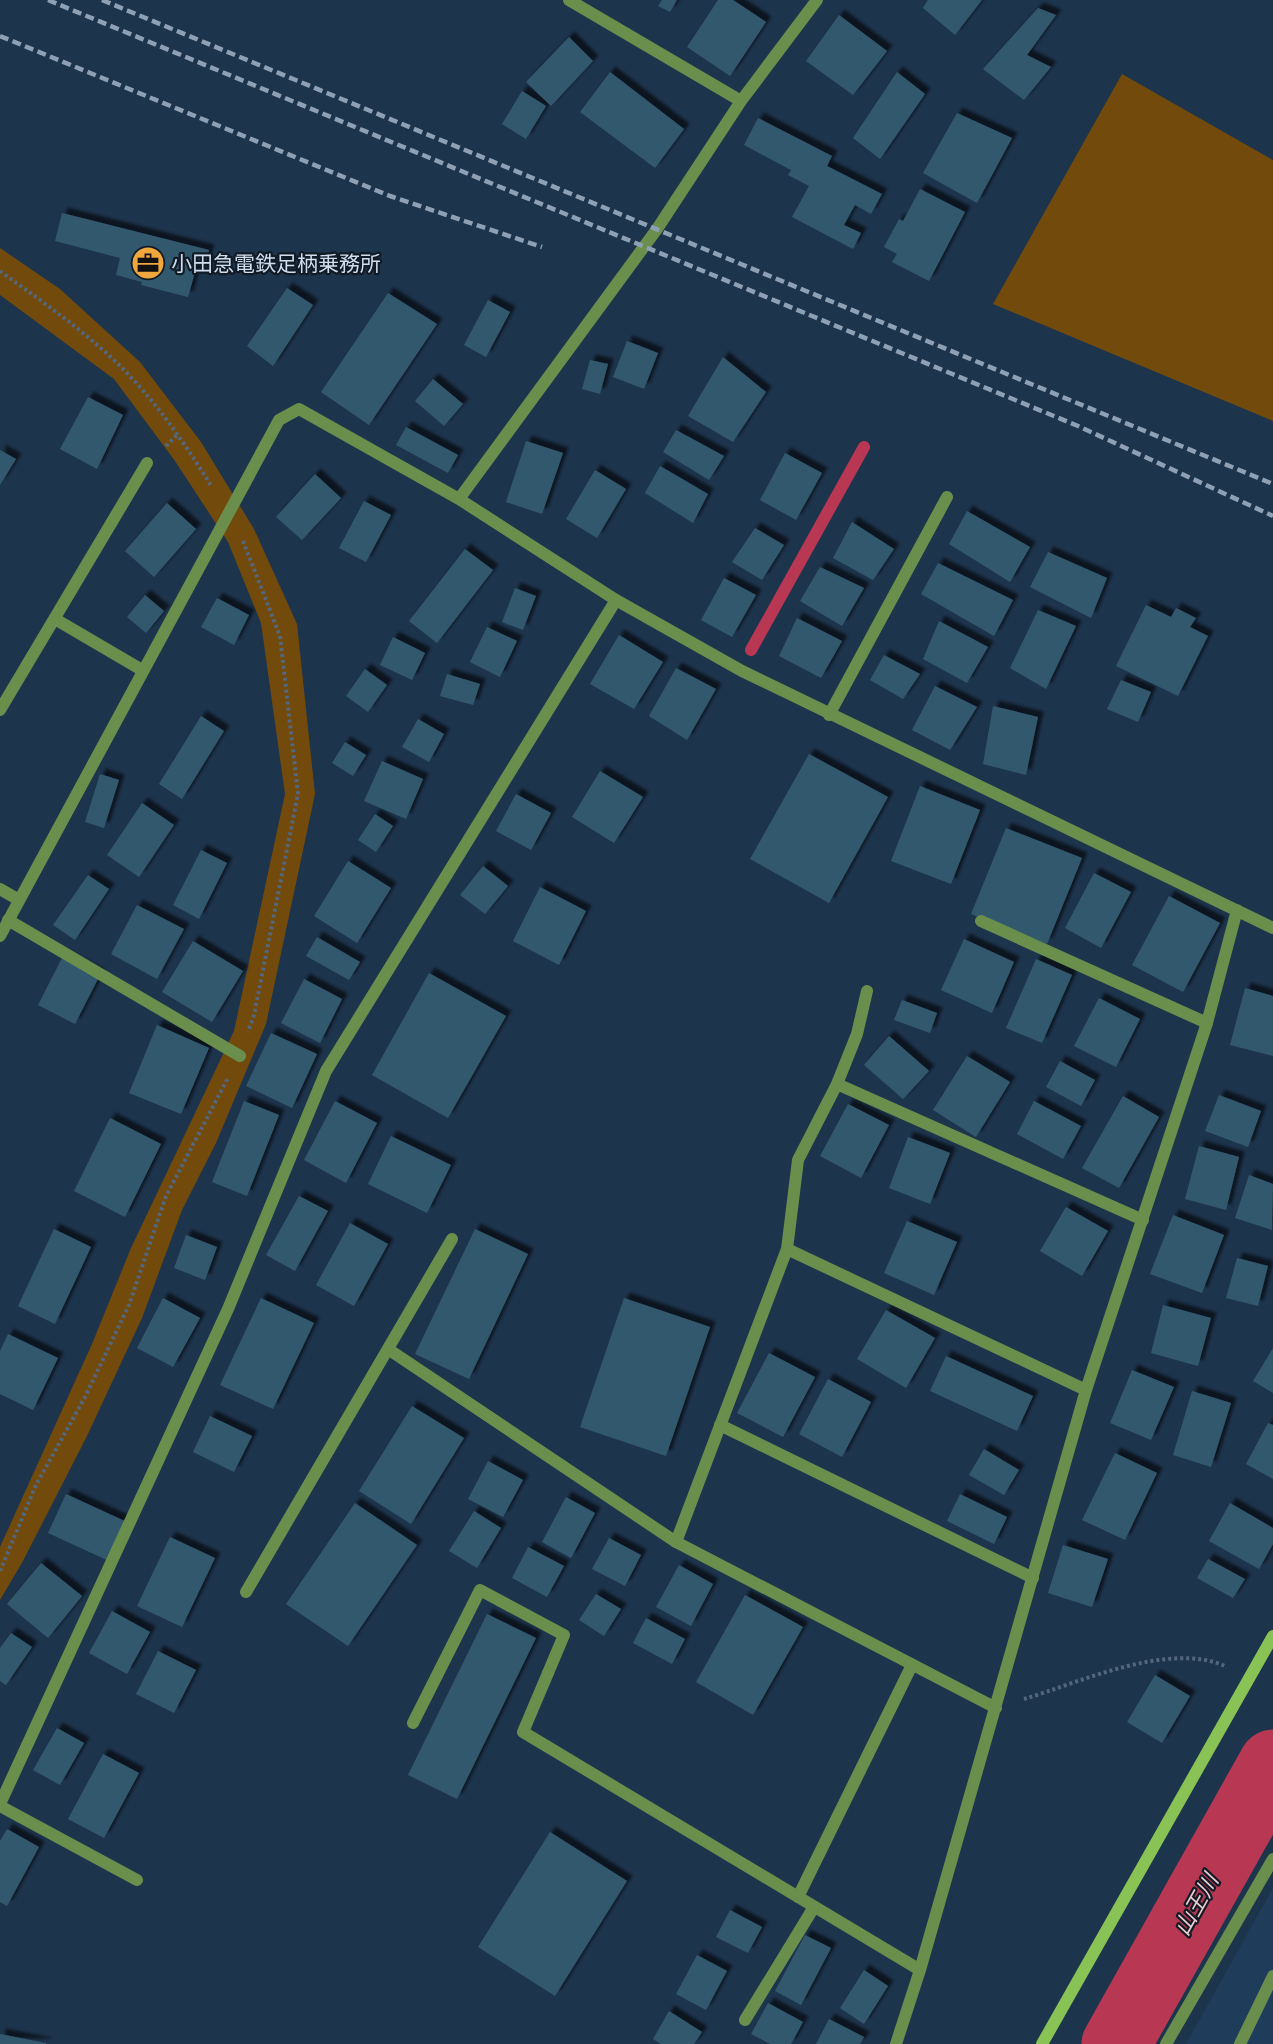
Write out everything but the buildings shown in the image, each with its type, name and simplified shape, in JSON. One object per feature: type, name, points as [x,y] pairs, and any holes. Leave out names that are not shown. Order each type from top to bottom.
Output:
[{"type":"street","points":[[569,0],[741,101]]},
{"type":"street","points":[[459,500],[657,229],[741,101],[817,0]]},
{"type":"street","points":[[0,936],[279,420],[299,409],[459,500],[616,600],[742,671],[1273,928]]},
{"type":"street","points":[[0,710],[147,463]]},
{"type":"street","points":[[829,715],[948,497]]},
{"type":"street","points":[[137,1880],[0,1805],[228,1309],[326,1071],[616,600]]},
{"type":"street","points":[[55,619],[142,670]]},
{"type":"street","points":[[0,889],[19,900]]},
{"type":"street","points":[[896,2044],[920,1970],[1086,1390],[1207,1023],[1237,910]]},
{"type":"street","points":[[8,920],[240,1056]]},
{"type":"street","points":[[981,921],[1207,1023]]},
{"type":"street","points":[[676,1542],[787,1249],[798,1160],[837,1084],[857,1034],[867,991]]},
{"type":"street","points":[[837,1084],[1143,1220]]},
{"type":"street","points":[[246,1592],[452,1239]]},
{"type":"street","points":[[787,1249],[1086,1390]]},
{"type":"street","points":[[388,1349],[676,1542],[996,1708]]},
{"type":"street","points":[[720,1425],[1033,1578]]},
{"type":"street","points":[[414,1723],[480,1590],[564,1635],[524,1732],[920,1970]]},
{"type":"street","points":[[1042,2044],[1273,1636]]},
{"type":"street","points":[[798,1898],[912,1665]]},
{"type":"street","points":[[1166,2044],[1273,1859]]},
{"type":"street","points":[[745,2020],[814,1907]]},
{"type":"street","points":[[1240,2044],[1273,1976]]},
{"type":"path","points":[[0,271],[82,332],[126,372],[164,416],[228,513]]},
{"type":"path","points":[[996,1708],[1134,1665],[1175,1656],[1210,1658],[1230,1668]]},
{"type":"shaded area","points":[[1122,74],[1273,160],[1273,421],[993,304]]},
{"type":"shaded area","points":[[0,248],[60,289],[140,362],[201,442],[254,529],[297,624],[315,794],[266,1024],[216,1143],[182,1210],[142,1318],[87,1436],[23,1561],[0,1600],[0,1547],[92,1344],[131,1248],[234,1031],[285,794],[261,623],[228,542],[175,461],[114,379],[0,295]]},
{"type":"shaded area","points":[[1273,1888],[1273,2044],[1186,2044]]},
{"type":"waterway","points":[[751,650],[864,447]]},
{"type":"waterway","name":"山王川","points":[[1116,2044],[1273,1764]]},
{"type":"railway","points":[[48,0],[1078,426],[1273,516]]},
{"type":"railway","points":[[102,0],[1273,484]]},
{"type":"railway","points":[[0,36],[390,196],[542,247]]},
{"type":"place","name":"小田急電鉄足柄乗務所","points":[[148,263]]}]
